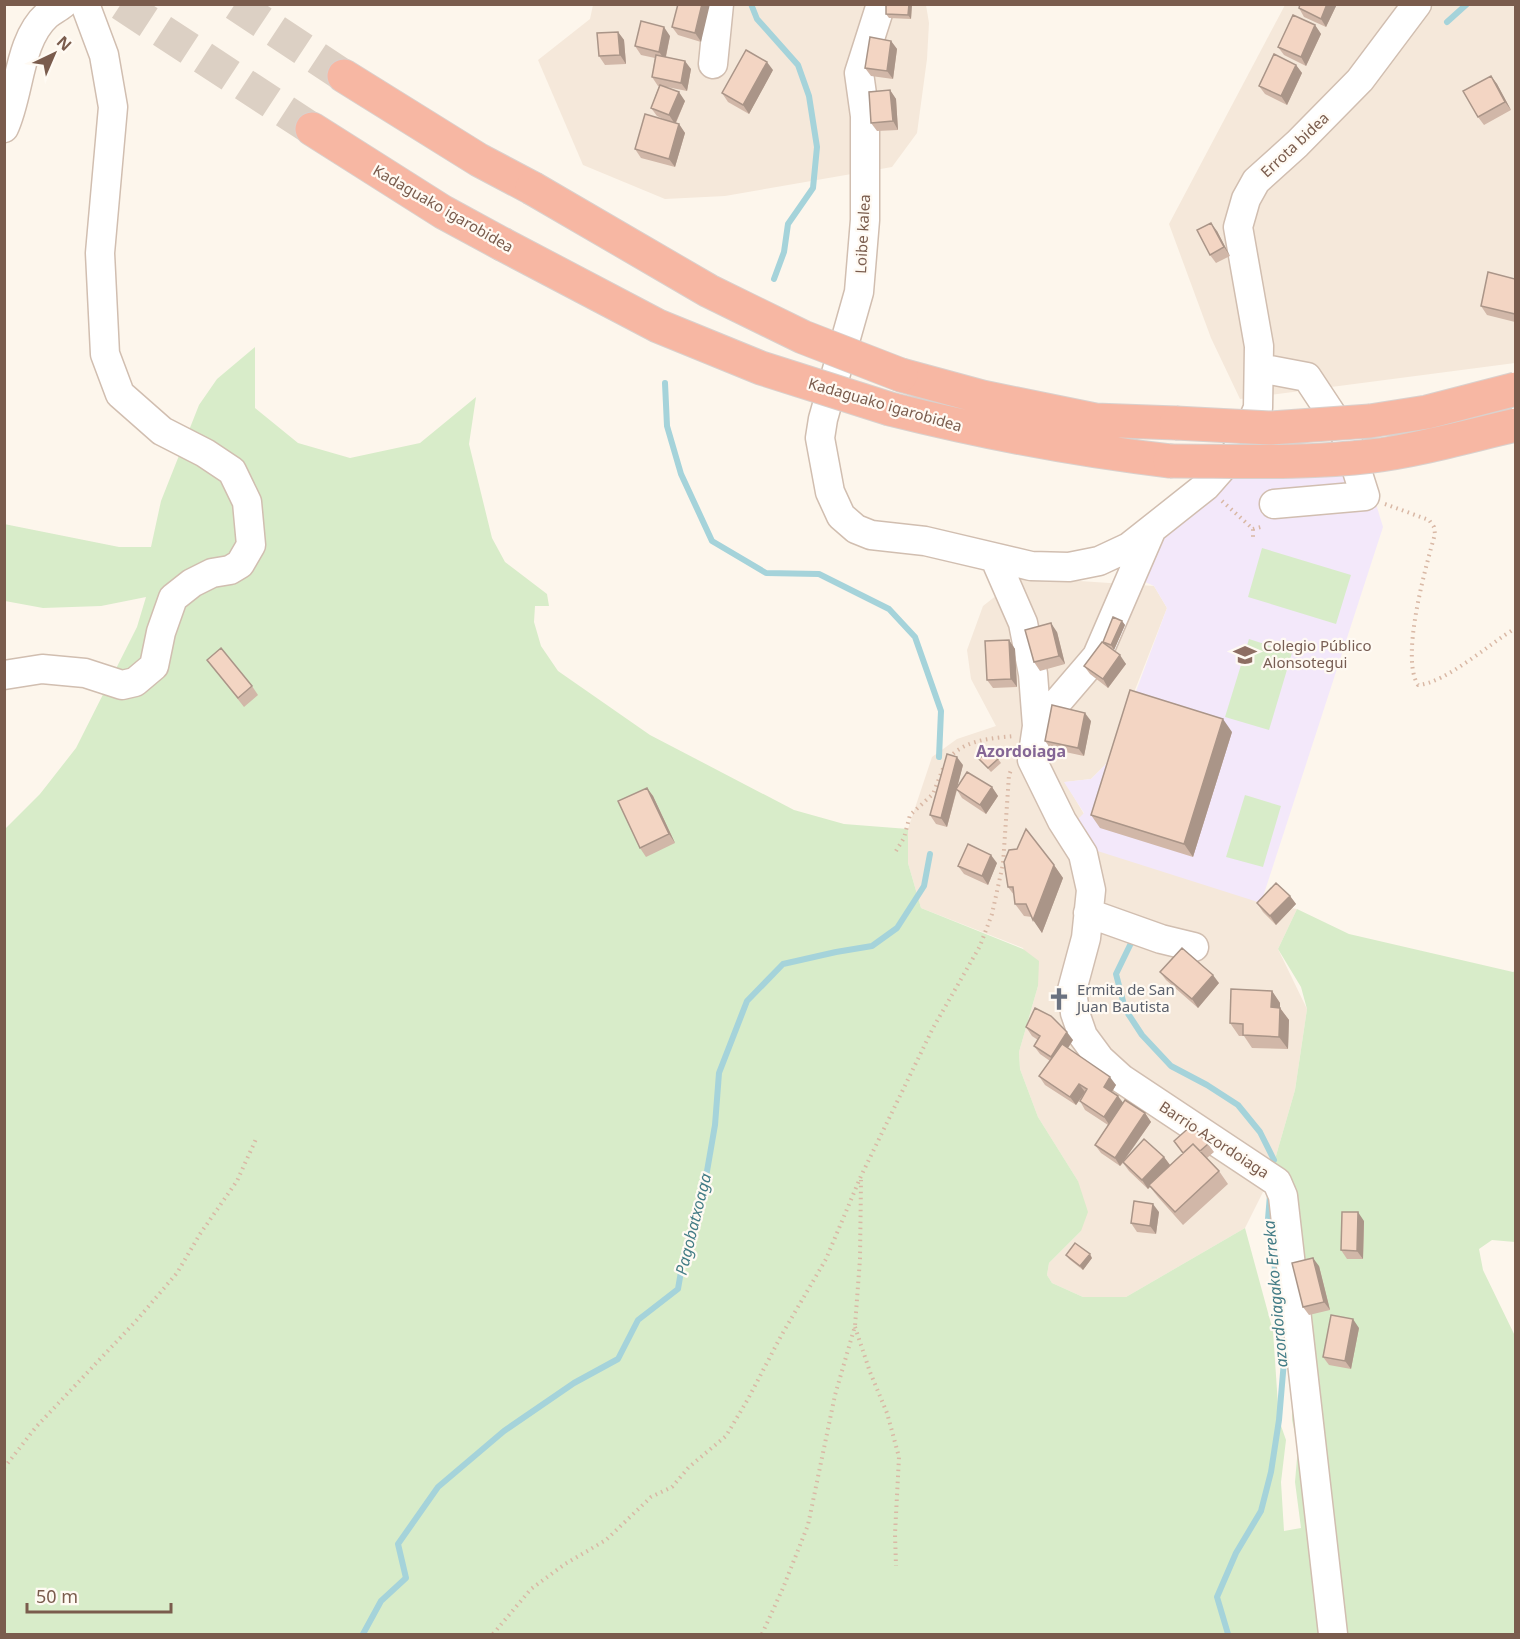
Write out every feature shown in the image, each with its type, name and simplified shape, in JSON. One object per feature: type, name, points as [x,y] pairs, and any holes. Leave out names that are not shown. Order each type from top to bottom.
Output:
[{"type":"highway","points":[[344,76],[479,160],[709,291],[803,337],[902,375],[982,397],[1095,420],[1270,428],[1370,421],[1427,412],[1515,389]]},
{"type":"highway","name":"Kadaguako igarobidea","points":[[312,129],[443,212],[658,326],[761,368],[890,409],[966,428],[1082,450],[1170,460],[1274,461],[1371,456],[1515,425]]},
{"type":"street","points":[[4,128],[10,115],[22,67],[34,32],[47,16],[63,4]]},
{"type":"street","points":[[4,675],[42,669],[85,673],[122,685],[135,682],[154,666],[161,632],[174,598],[202,578],[230,570],[240,564],[251,545],[247,502],[232,471],[205,453],[162,430],[120,394],[105,354],[100,253],[112,107],[104,55],[85,4]]},
{"type":"street","points":[[713,64],[719,4]]},
{"type":"street","name":"Loibe kalea","points":[[880,4],[859,73],[865,116],[865,220],[859,292],[823,419],[820,438],[823,463],[830,492],[841,516],[856,528],[872,535],[926,541],[994,559]]},
{"type":"street","name":"Errota bidea","points":[[1259,357],[1238,227],[1246,199],[1256,181],[1297,144],[1360,80],[1417,4]]},
{"type":"street","points":[[994,559],[1031,566],[1069,567],[1099,561],[1129,547],[1206,486],[1242,446],[1258,408],[1259,357],[1307,377],[1346,436],[1365,496],[1268,516]]},
{"type":"street","points":[[1037,730],[1097,656],[1153,526]]},
{"type":"street","name":"Barrio Azordoiaga","points":[[994,559],[1023,623],[1033,674],[1037,730],[1032,760],[1062,821],[1083,854],[1091,890],[1086,938],[1072,990],[1075,1013],[1083,1036],[1100,1059],[1122,1079],[1276,1182],[1283,1196],[1333,1635]]},
{"type":"street","points":[[1089,914],[1161,939],[1194,947]]},
{"type":"path","points":[[1206,486],[1253,529],[1253,540]]},
{"type":"path","points":[[1365,496],[1430,520],[1434,527],[1435,534],[1422,580],[1412,652],[1414,678],[1418,685],[1447,674],[1515,628]]},
{"type":"path","points":[[1253,529],[1268,516]]},
{"type":"path","points":[[896,851],[904,838],[910,815],[933,794],[945,763],[952,754],[965,746],[993,738],[1037,730]]},
{"type":"path","points":[[493,1635],[531,1589],[565,1564],[606,1540],[651,1497],[672,1487],[689,1467],[726,1436],[826,1259],[861,1176],[933,1028],[980,946],[992,915],[1003,864],[1009,774]]},
{"type":"path","points":[[4,1468],[36,1427],[136,1321],[177,1273],[200,1234],[237,1181],[256,1139]]},
{"type":"path","points":[[762,1635],[808,1525],[835,1395],[855,1326],[860,1259],[861,1176]]},
{"type":"path","points":[[855,1326],[870,1372],[887,1413],[899,1456],[895,1534],[896,1566]]},
{"type":"shaded area","points":[[593,5],[926,5],[929,23],[927,59],[917,133],[892,167],[725,196],[665,199],[583,165],[538,60],[590,19]]},
{"type":"shaded area","points":[[1285,5],[1515,5],[1515,363],[1240,399],[1211,338],[1169,224]]},
{"type":"shaded area","name":"Colegio Público Alonsotegui","points":[[1366,471],[1383,527],[1261,903],[1085,847],[1076,821],[1084,813],[1064,782],[1091,779],[1106,764],[1132,702],[1167,608],[1154,586],[1143,581],[1166,528],[1231,477]]},
{"type":"shaded area","points":[[1020,577],[1154,586],[1167,608],[1106,764],[1091,779],[1065,782],[1084,814],[1261,903],[1297,909],[1278,949],[1307,1009],[1295,1090],[1269,1180],[1245,1228],[1126,1297],[1083,1297],[1052,1283],[1047,1275],[1049,1263],[1081,1231],[1078,1181],[1038,1117],[1020,1069],[1019,1052],[1038,986],[1023,948],[921,908],[908,863],[908,829],[932,757],[957,739],[996,726],[971,679],[967,650],[983,606]]},
{"type":"green space","points":[[255,347],[255,408],[298,443],[350,458],[420,443],[476,397],[469,444],[492,538],[505,562],[547,594],[549,606],[535,606],[534,622],[541,646],[558,671],[650,735],[794,810],[844,824],[908,829],[908,863],[921,908],[1023,949],[1039,961],[1038,986],[1019,1052],[1020,1069],[1038,1117],[1078,1181],[1088,1212],[1081,1231],[1049,1263],[1047,1275],[1052,1283],[1083,1297],[1126,1297],[1245,1228],[1273,1331],[1279,1420],[1286,1440],[1281,1482],[1284,1531],[1301,1528],[1295,1482],[1298,1447],[1292,1420],[1293,1342],[1269,1180],[1295,1090],[1307,1009],[1301,987],[1278,949],[1297,909],[1349,934],[1515,971],[1515,1242],[1492,1240],[1479,1249],[1483,1270],[1515,1336],[1515,1634],[5,1634],[5,829],[40,794],[76,748],[137,627],[146,597],[101,606],[43,608],[5,601],[4,524],[119,547],[151,547],[161,501],[199,405],[217,379]]},
{"type":"green space","points":[[1262,548],[1351,575],[1336,624],[1248,597]]},
{"type":"green space","points":[[1249,639],[1292,653],[1269,730],[1225,717]]},
{"type":"green space","points":[[1245,795],[1281,806],[1263,867],[1226,857]]},
{"type":"building","points":[[678,4],[702,4],[695,33],[672,27]]},
{"type":"building","points":[[886,4],[909,4],[908,15],[886,14]]},
{"type":"building","points":[[1300,4],[1327,4],[1321,19],[1299,8]]},
{"type":"building","points":[[1293,15],[1315,25],[1301,57],[1278,47]]},
{"type":"building","points":[[641,21],[664,27],[659,52],[635,46]]},
{"type":"building","points":[[618,32],[620,55],[599,56],[597,33]]},
{"type":"building","points":[[870,37],[891,41],[887,71],[865,68]]},
{"type":"building","points":[[746,50],[767,62],[743,105],[722,93]]},
{"type":"building","points":[[1274,54],[1296,65],[1281,96],[1259,86]]},
{"type":"building","points":[[656,55],[685,61],[681,83],[652,77]]},
{"type":"building","points":[[1491,76],[1505,102],[1478,117],[1463,91]]},
{"type":"building","points":[[660,85],[679,92],[669,115],[651,108]]},
{"type":"building","points":[[890,90],[893,121],[871,123],[869,92]]},
{"type":"building","points":[[645,114],[679,124],[669,159],[635,149]]},
{"type":"building","points":[[1211,223],[1224,247],[1210,255],[1197,230]]},
{"type":"building","points":[[1488,272],[1515,279],[1515,314],[1481,306]]},
{"type":"building","points":[[1113,617],[1122,621],[1111,645],[1103,642]]},
{"type":"building","points":[[1051,623],[1059,656],[1034,662],[1025,630]]},
{"type":"building","points":[[1009,640],[1011,679],[987,680],[985,641]]},
{"type":"building","points":[[1102,642],[1120,655],[1103,679],[1084,666]]},
{"type":"building","points":[[221,648],[252,686],[238,698],[207,660]]},
{"type":"building","points":[[1130,690],[1223,719],[1184,844],[1091,815]]},
{"type":"building","points":[[1052,705],[1085,713],[1078,748],[1045,741]]},
{"type":"building","points":[[989,749],[998,759],[988,768],[979,759]]},
{"type":"building","points":[[947,754],[957,757],[941,818],[930,815]]},
{"type":"building","points":[[967,772],[992,787],[980,805],[956,789]]},
{"type":"building","points":[[647,788],[669,834],[640,848],[618,801]]},
{"type":"building","points":[[1026,829],[1054,865],[1033,920],[1026,904],[1015,904],[1013,887],[1008,887],[1004,862],[1009,850],[1017,849]]},
{"type":"building","points":[[968,844],[991,855],[982,876],[958,866]]},
{"type":"building","points":[[1276,883],[1290,896],[1270,916],[1257,903]]},
{"type":"building","points":[[1182,948],[1213,975],[1192,999],[1160,972]]},
{"type":"building","points":[[1231,989],[1272,991],[1271,1007],[1280,1008],[1279,1037],[1243,1035],[1243,1024],[1230,1023]]},
{"type":"building","points":[[1035,1008],[1051,1016],[1067,1032],[1051,1057],[1034,1046],[1040,1036],[1026,1027]]},
{"type":"building","points":[[1062,1044],[1110,1077],[1104,1087],[1118,1096],[1104,1117],[1080,1101],[1087,1089],[1079,1084],[1070,1097],[1039,1076]]},
{"type":"building","points":[[1125,1100],[1145,1113],[1115,1158],[1095,1145]]},
{"type":"building","points":[[1192,1125],[1208,1144],[1200,1151],[1193,1144],[1183,1153],[1174,1141]]},
{"type":"building","points":[[1144,1139],[1164,1157],[1142,1180],[1123,1162]]},
{"type":"building","points":[[1193,1144],[1219,1171],[1175,1212],[1149,1185]]},
{"type":"building","points":[[1134,1201],[1153,1204],[1150,1226],[1131,1223]]},
{"type":"building","points":[[1342,1212],[1358,1212],[1357,1251],[1341,1250]]},
{"type":"building","points":[[1075,1243],[1090,1254],[1080,1266],[1066,1255]]},
{"type":"building","points":[[1313,1258],[1324,1302],[1303,1307],[1292,1263]]},
{"type":"building","points":[[1331,1315],[1353,1319],[1345,1361],[1323,1357]]},
{"type":"waterway","name":"Pagobatxoaga","points":[[751,4],[757,19],[798,65],[809,96],[817,147],[813,188],[788,224],[784,252],[774,279]]},
{"type":"waterway","points":[[1447,22],[1467,4]]},
{"type":"waterway","name":"Pagobatxoaga","points":[[665,383],[667,426],[681,474],[712,541],[766,573],[819,574],[889,609],[915,637],[941,711],[939,757]]},
{"type":"waterway","name":"Pagobatxoaga","points":[[363,1634],[381,1601],[406,1578],[398,1544],[438,1487],[504,1431],[574,1383],[618,1359],[638,1320],[678,1289],[684,1254],[702,1200],[715,1125],[719,1073],[747,1001],[783,964],[872,946],[897,928],[924,886],[930,854]]},
{"type":"waterway","name":"azordoiagako Erreka","points":[[1133,939],[1116,974],[1125,1009],[1142,1035],[1171,1066],[1238,1105],[1260,1132],[1274,1160]]},
{"type":"waterway","name":"azordoiagako Erreka","points":[[1228,1634],[1217,1597],[1236,1553],[1261,1511],[1271,1472],[1279,1420],[1284,1361],[1281,1313],[1268,1219],[1270,1195]]},
{"type":"tunnel","points":[[121,4],[312,129]]},
{"type":"tunnel","points":[[235,4],[344,76]]},
{"type":"place","name":"Colegio Público Alonsotegui","points":[[1245,655]]},
{"type":"place","name":"Ermita de San Juan Bautista","points":[[1059,999]]},
{"type":"district","name":"Azordoiaga","points":[[1021,751]]}]
